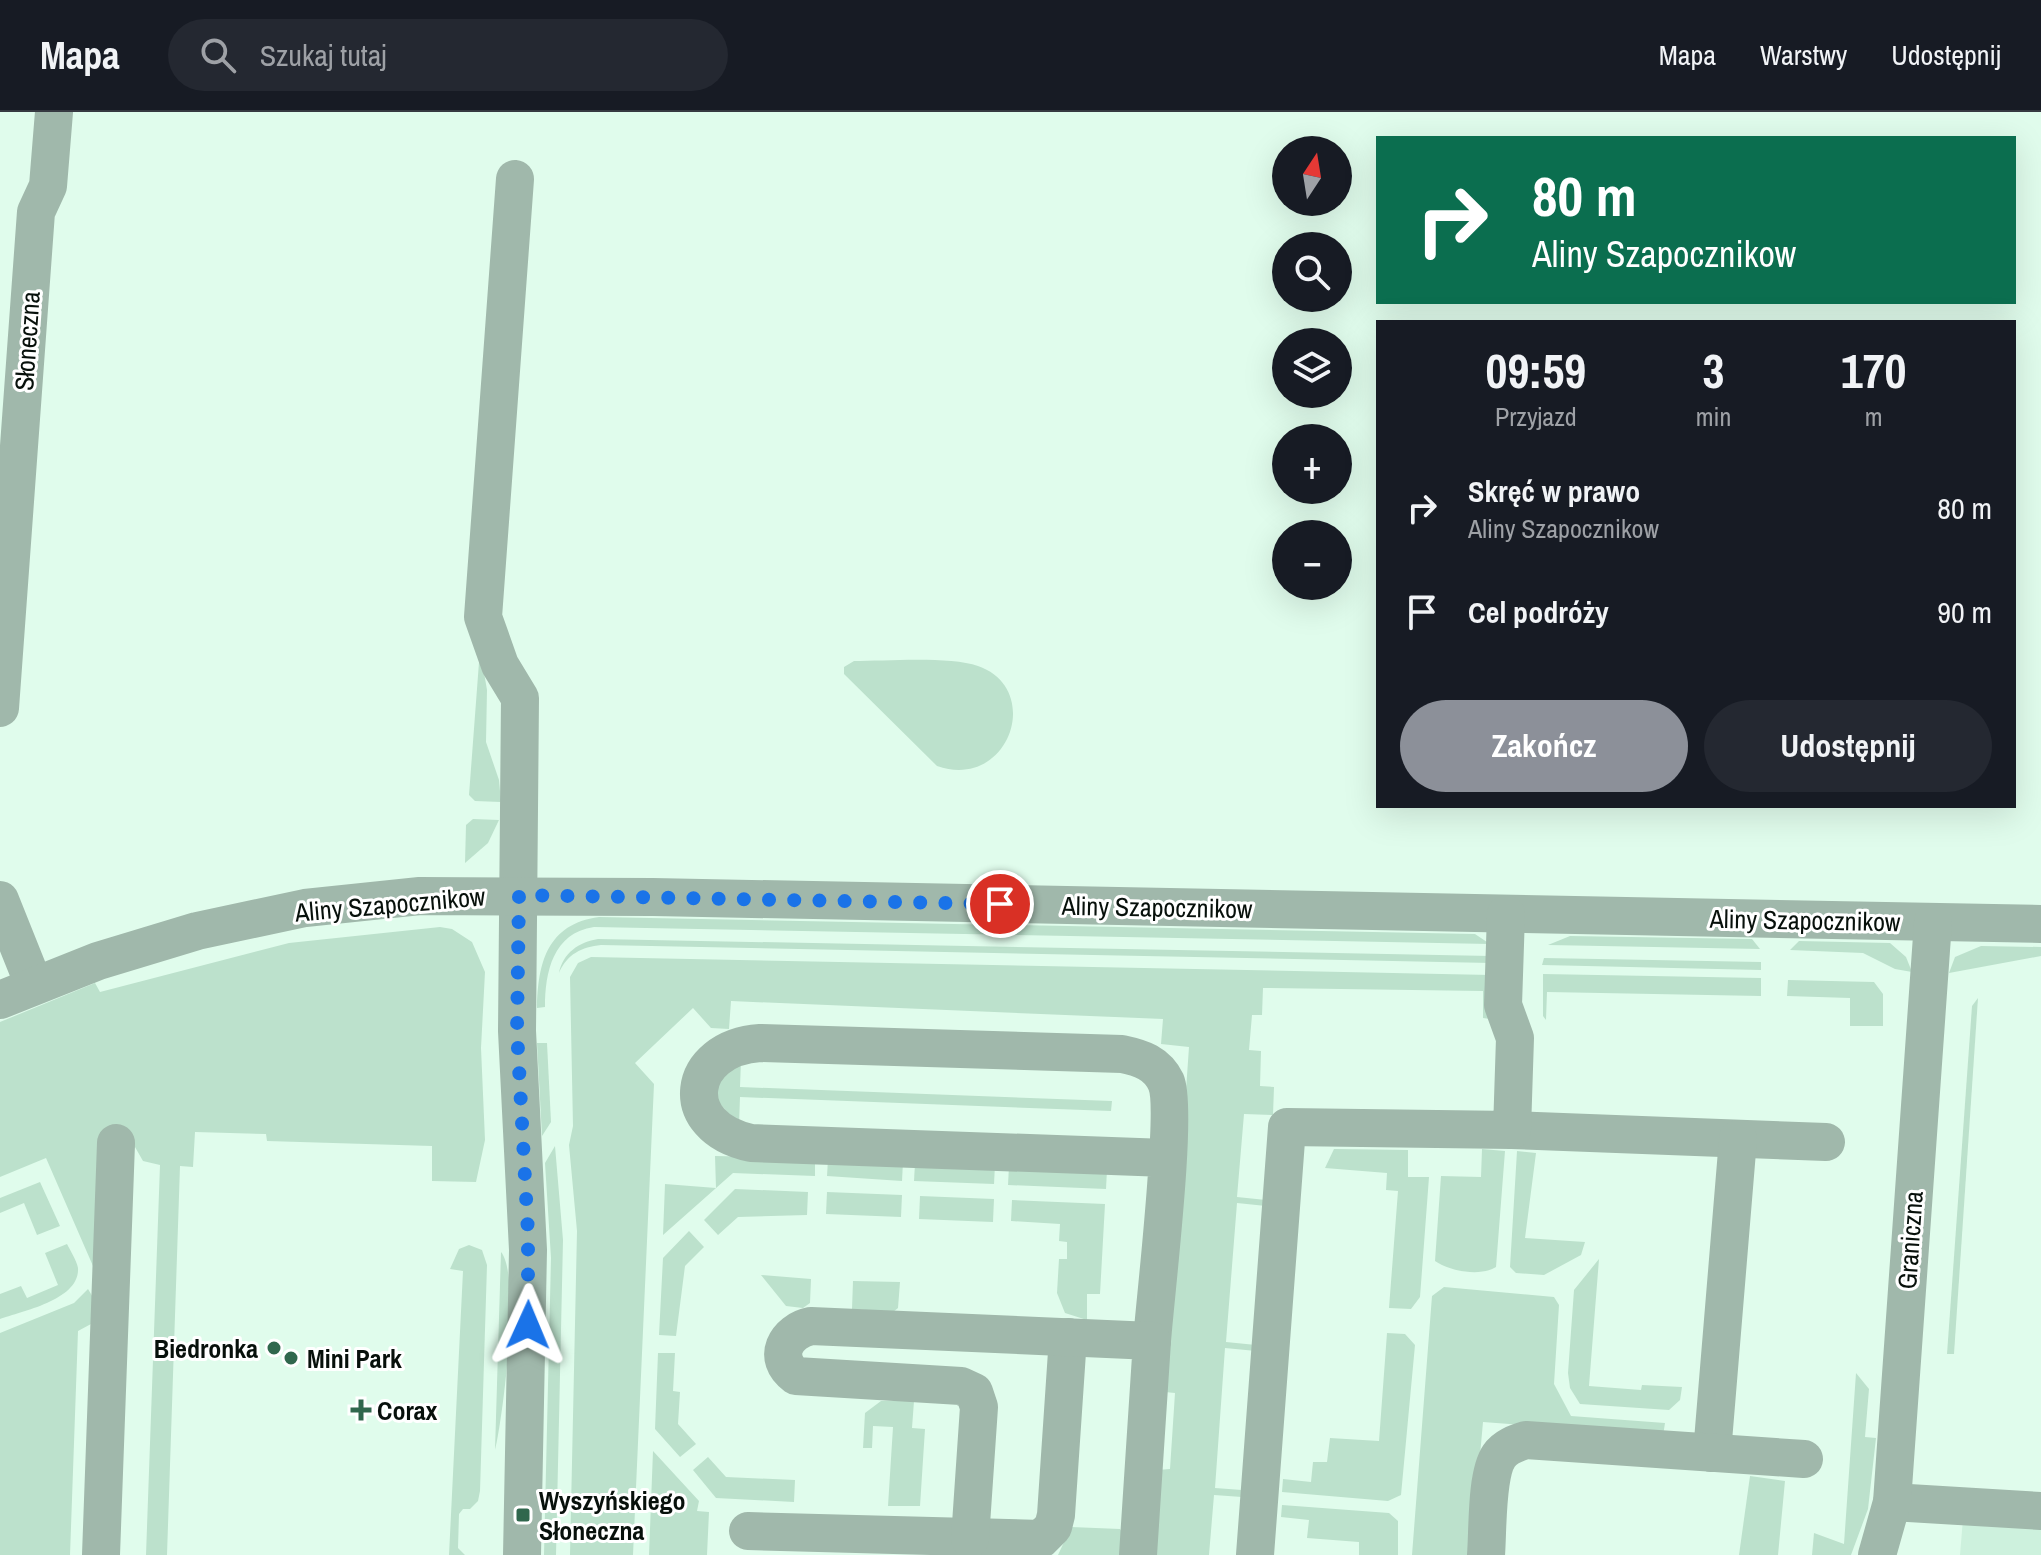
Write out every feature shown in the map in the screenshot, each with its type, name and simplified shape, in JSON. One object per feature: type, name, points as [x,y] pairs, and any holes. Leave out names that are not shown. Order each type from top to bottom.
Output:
[{"type":"street","name":"Słoneczna","points":[[0,708],[42,199],[54,112]]},
{"type":"street","points":[[515,179],[483,617],[500,665],[520,698],[518,1081],[528,1250],[522,1555]]},
{"type":"street","name":"Aliny Szapocznikow","points":[[17,993],[197,931],[305,908],[420,896],[519,895],[2041,924]]},
{"type":"street","points":[[0,900],[17,993]]},
{"type":"street","points":[[1512,1130],[1515,1038],[1503,1005],[1519,914]]},
{"type":"street","name":"Graniczna","points":[[1877,1555],[1892,1502],[1933,922]]},
{"type":"street","points":[[1138,1555],[1166,1158],[1168,1086],[1153,1064],[1122,1054],[749,1044],[716,1057],[706,1071],[700,1088],[701,1110],[711,1126],[728,1137],[751,1143],[1166,1158]]},
{"type":"street","points":[[1255,1555],[1287,1127],[1512,1130],[1826,1142]]},
{"type":"street","points":[[1712,1453],[1738,1139]]},
{"type":"street","points":[[101,1555],[116,1143]]},
{"type":"street","points":[[970,1539],[979,1407],[974,1392],[961,1386],[803,1378],[787,1368],[786,1341],[795,1330],[811,1326],[1152,1341]]},
{"type":"street","points":[[748,1531],[1033,1541],[1048,1535],[1053,1527],[1068,1337]]},
{"type":"street","points":[[1486,1555],[1493,1473],[1499,1456],[1511,1445],[1526,1440],[1804,1459]]},
{"type":"street","points":[[1892,1502],[2041,1511]]},
{"type":"shaded area","points":[[480,649],[487,690],[486,742],[499,780],[501,802],[475,801],[469,795]]},
{"type":"shaded area","points":[[935,660],[978,666],[998,678],[1010,695],[1013,714],[1009,734],[999,751],[983,764],[962,770],[937,766],[844,674],[844,667],[854,661]]},
{"type":"shaded area","points":[[473,819],[499,820],[488,843],[465,863],[466,825]]},
{"type":"shaded area","points":[[599,917],[1475,934],[1490,944],[594,927],[569,937],[560,946],[550,968],[545,1007],[537,1008],[543,961],[549,948],[568,928]]},
{"type":"shaded area","points":[[440,927],[452,929],[472,942],[485,972],[481,1048],[485,1140],[476,1182],[432,1181],[432,1146],[267,1141],[266,1134],[195,1132],[193,1167],[180,1166],[167,1555],[146,1555],[160,1165],[143,1161],[135,1147],[93,1282],[93,1266],[46,1158],[0,1177],[0,1022],[95,983],[100,992],[289,943]]},
{"type":"shaded area","points":[[1570,936],[1752,939],[1760,949],[1548,945]]},
{"type":"shaded area","points":[[598,939],[1491,956],[1491,963],[601,945],[576,953],[566,961],[559,973],[564,960],[573,950]]},
{"type":"shaded area","points":[[1799,941],[1890,943],[1906,957],[1912,972],[1895,969],[1863,953],[1790,950]]},
{"type":"shaded area","points":[[1981,946],[2041,947],[2041,956],[1949,973],[1955,957]]},
{"type":"shaded area","points":[[591,957],[1491,975],[1490,1019],[1483,1018],[1483,991],[1263,988],[1262,1015],[1252,1015],[1249,1050],[1261,1051],[1260,1086],[1274,1087],[1273,1115],[1244,1114],[1237,1197],[1266,1200],[1266,1206],[1237,1203],[1226,1342],[1256,1345],[1256,1351],[1225,1348],[1215,1488],[1242,1490],[1242,1497],[1214,1495],[1209,1555],[1152,1555],[1158,1470],[1170,1469],[1175,1393],[1165,1392],[1189,1047],[1161,1044],[1163,1019],[731,1001],[729,1029],[711,1028],[693,1008],[635,1063],[654,1084],[633,1555],[570,1555],[577,1231],[569,1145],[573,1126],[570,977],[578,963]]},
{"type":"shaded area","points":[[1544,958],[1761,962],[1761,970],[1542,965]]},
{"type":"shaded area","points":[[1543,974],[1761,978],[1761,996],[1547,992],[1546,1020],[1543,1016]]},
{"type":"shaded area","points":[[1788,980],[1874,982],[1883,994],[1883,1026],[1850,1026],[1850,998],[1787,996]]},
{"type":"shaded area","points":[[1978,998],[1954,1354],[1947,1354],[1972,1006]]},
{"type":"shaded area","points":[[537,1043],[547,1043],[551,1122],[542,1136]]},
{"type":"shaded area","points":[[741,1060],[740,1087],[1112,1101],[1111,1111],[740,1097],[739,1125],[712,1095],[713,1085]]},
{"type":"shaded area","points":[[555,1146],[563,1240],[556,1555],[544,1555],[551,1258],[545,1163]]},
{"type":"shaded area","points":[[1334,1149],[1408,1150],[1408,1177],[1429,1177],[1420,1297],[1411,1309],[1389,1308],[1398,1191],[1386,1190],[1387,1173],[1325,1168]]},
{"type":"shaded area","points":[[1482,1149],[1505,1151],[1496,1267],[1482,1272],[1465,1272],[1435,1261],[1441,1176],[1481,1177]]},
{"type":"shaded area","points":[[1517,1151],[1536,1153],[1525,1238],[1585,1242],[1581,1255],[1544,1275],[1516,1273],[1510,1267]]},
{"type":"shaded area","points":[[715,1156],[815,1158],[815,1176],[733,1173],[663,1235],[665,1184],[716,1188]]},
{"type":"shaded area","points":[[828,1159],[903,1162],[902,1181],[827,1176]]},
{"type":"shaded area","points":[[915,1163],[995,1165],[994,1184],[914,1181]]},
{"type":"shaded area","points":[[1009,1166],[1107,1170],[1106,1189],[1008,1185]]},
{"type":"shaded area","points":[[40,1182],[60,1226],[37,1235],[24,1203],[0,1213],[0,1198]]},
{"type":"shaded area","points":[[735,1189],[808,1192],[807,1215],[738,1217],[718,1235],[704,1220]]},
{"type":"shaded area","points":[[827,1192],[902,1195],[901,1217],[826,1214]]},
{"type":"shaded area","points":[[920,1196],[994,1199],[993,1222],[919,1219]]},
{"type":"shaded area","points":[[1012,1200],[1105,1204],[1100,1294],[1087,1294],[1087,1320],[1065,1313],[1057,1293],[1059,1259],[1067,1259],[1067,1242],[1059,1241],[1060,1224],[1011,1221]]},
{"type":"shaded area","points":[[689,1231],[704,1247],[685,1266],[676,1336],[659,1335],[663,1258]]},
{"type":"shaded area","points":[[67,1244],[78,1268],[70,1288],[35,1308],[0,1319],[0,1294],[21,1286],[27,1298],[58,1285],[45,1253]]},
{"type":"shaded area","points":[[469,1245],[482,1250],[487,1265],[480,1491],[478,1501],[459,1514],[458,1548],[465,1555],[449,1555],[463,1271],[450,1269],[459,1249]]},
{"type":"shaded area","points":[[501,1252],[507,1266],[510,1316],[506,1379],[495,1450]]},
{"type":"shaded area","points":[[1599,1259],[1589,1386],[1641,1390],[1642,1385],[1682,1387],[1680,1400],[1669,1410],[1580,1404],[1570,1388],[1568,1373],[1574,1290]]},
{"type":"shaded area","points":[[761,1275],[811,1279],[810,1303],[803,1308],[786,1306]]},
{"type":"shaded area","points":[[853,1281],[900,1282],[898,1308],[893,1312],[852,1309]]},
{"type":"shaded area","points":[[1444,1287],[1554,1297],[1559,1305],[1554,1384],[1571,1416],[1665,1423],[1663,1436],[1483,1422],[1471,1555],[1412,1555],[1432,1296]]},
{"type":"shaded area","points":[[88,1289],[94,1299],[91,1324],[78,1331],[70,1555],[0,1555],[0,1333],[74,1303]]},
{"type":"shaded area","points":[[1387,1333],[1405,1334],[1415,1345],[1401,1495],[1388,1501],[1282,1492],[1283,1479],[1311,1482],[1313,1462],[1327,1462],[1330,1438],[1379,1441]]},
{"type":"shaded area","points":[[658,1353],[675,1353],[673,1391],[680,1392],[678,1424],[696,1444],[680,1457],[655,1429]]},
{"type":"shaded area","points":[[1856,1373],[1869,1389],[1865,1437],[1876,1438],[1868,1509],[1851,1555],[1812,1555],[1814,1533],[1844,1544]]},
{"type":"shaded area","points":[[881,1401],[914,1401],[912,1428],[925,1429],[920,1506],[888,1506],[893,1427],[873,1426],[872,1448],[863,1448],[865,1413]]},
{"type":"shaded area","points":[[653,1451],[699,1501],[697,1511],[709,1512],[707,1555],[649,1555]]},
{"type":"shaded area","points":[[708,1457],[726,1477],[795,1480],[794,1502],[716,1498],[693,1470]]},
{"type":"shaded area","points":[[1750,1476],[1785,1481],[1778,1555],[1739,1555]]},
{"type":"shaded area","points":[[1965,1494],[2041,1498],[2041,1555],[1960,1555]]},
{"type":"shaded area","points":[[1282,1505],[1389,1513],[1398,1521],[1398,1555],[1359,1555],[1359,1542],[1307,1538],[1309,1520],[1281,1517]]},
{"type":"shaded area","points":[[1071,1527],[1120,1529],[1125,1536],[1124,1555],[1058,1555]]},
{"type":"place","name":"Biedronka","points":[[274,1348]]},
{"type":"place","name":"Mini Park","points":[[291,1358]]},
{"type":"place","name":"Corax","points":[[361,1410]]},
{"type":"place","name":"Wyszyńskiego Słoneczna","points":[[523,1515]]},
{"type":"route","points":[[528,1325],[528,1233],[518,1081],[519,895],[1000,904]]}]
